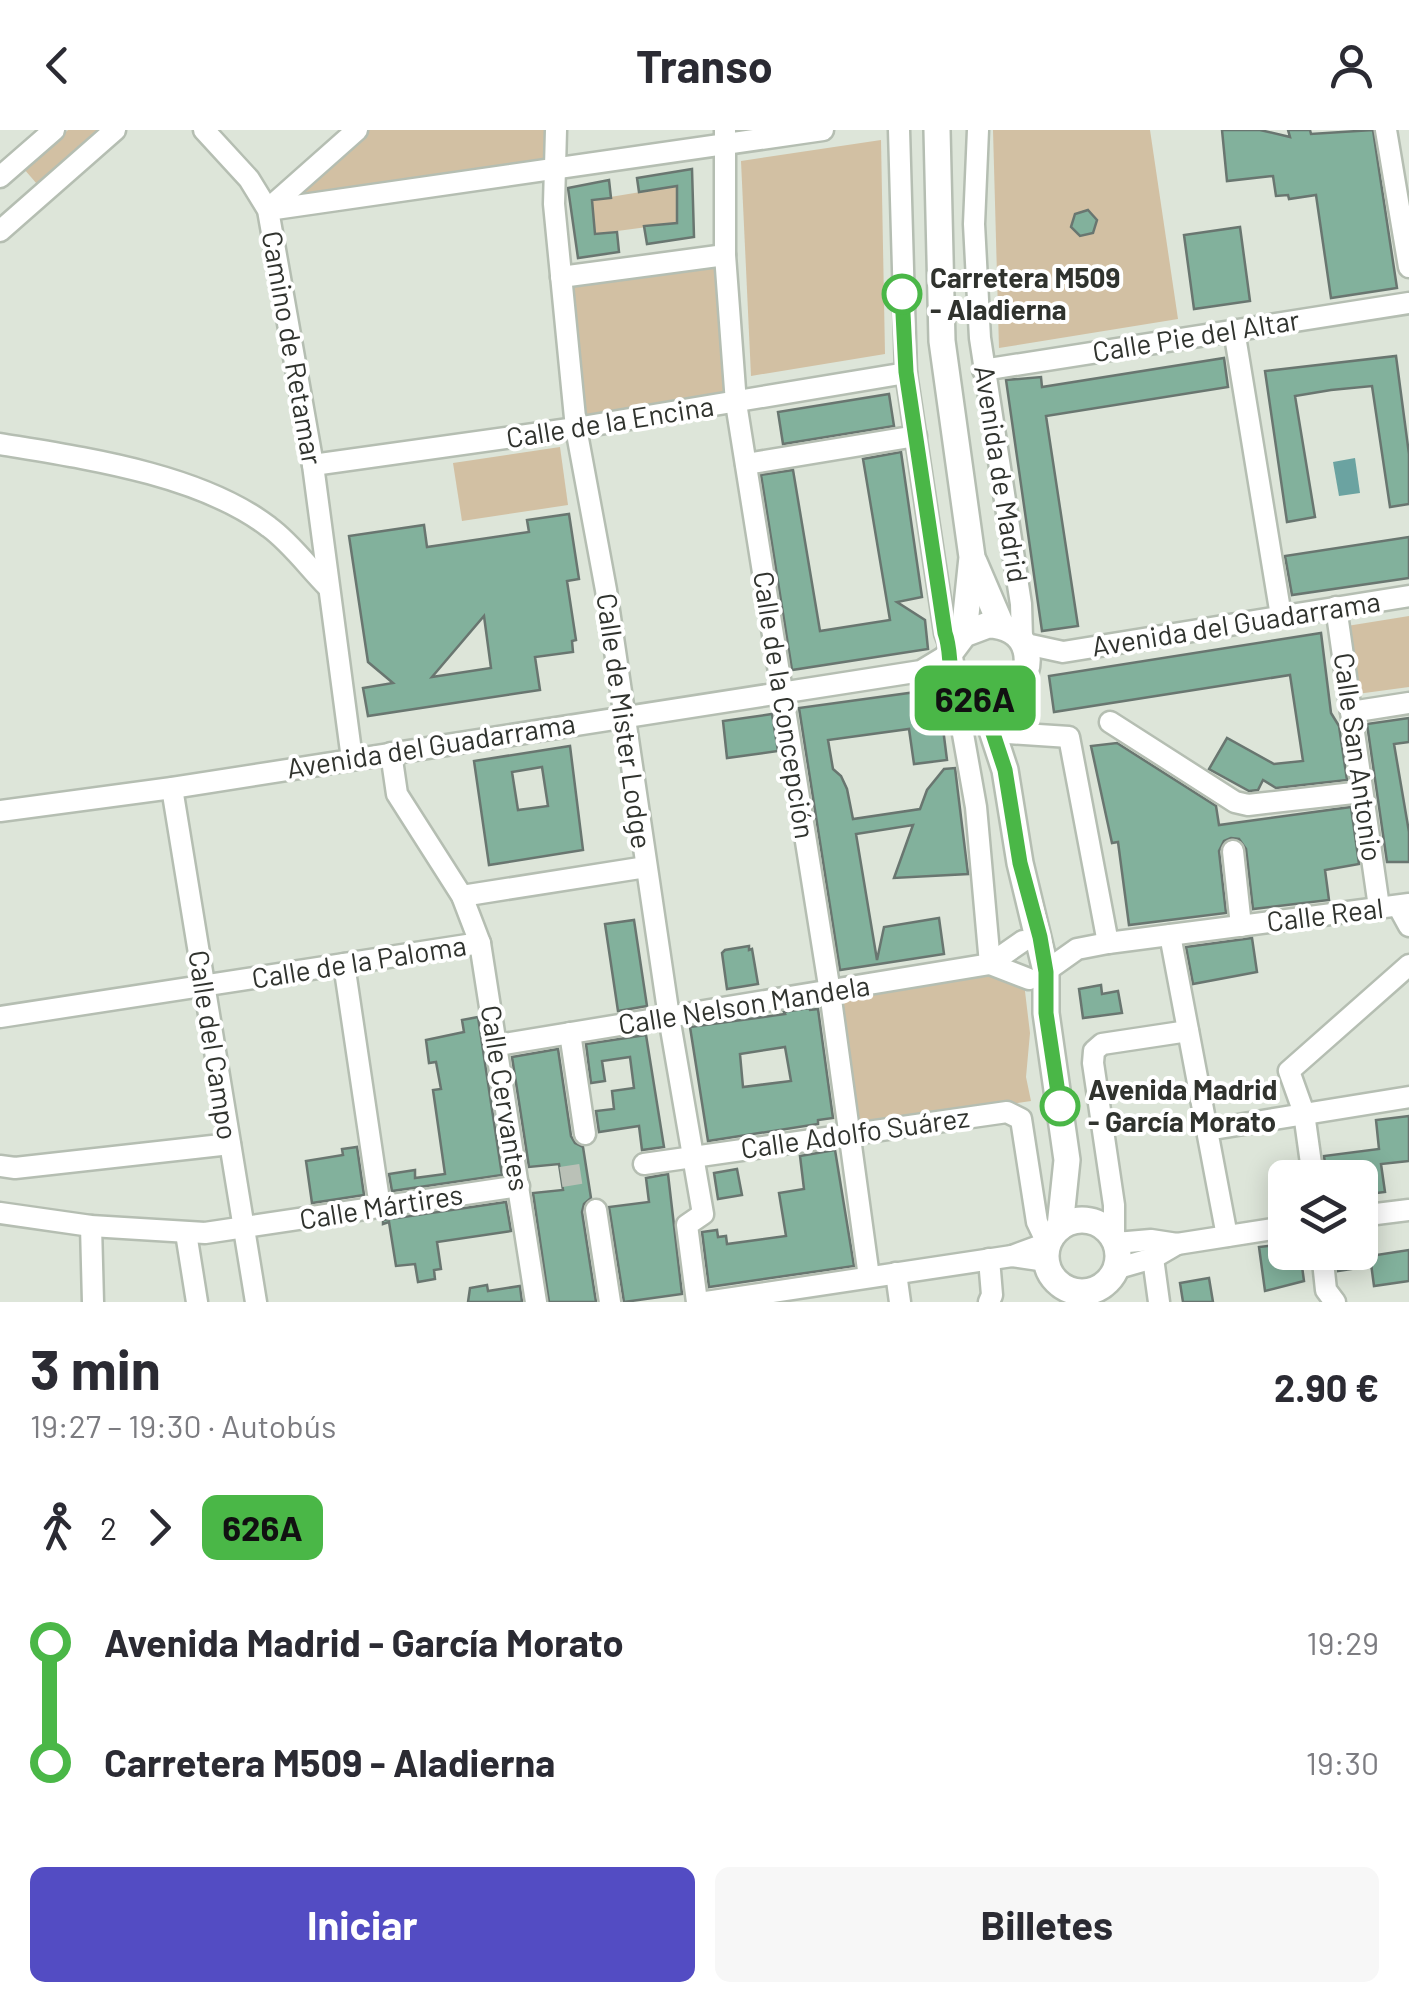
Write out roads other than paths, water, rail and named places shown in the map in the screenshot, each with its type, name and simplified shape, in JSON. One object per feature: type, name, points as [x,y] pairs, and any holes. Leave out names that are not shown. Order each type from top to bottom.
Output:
[{"type":"main road","name":"Avenida de Madrid","points":[[937,130],[942,341],[972,558],[955,646]]},
{"type":"main road","name":"Avenida de Madrid","points":[[972,558],[1016,636]]},
{"type":"main road","points":[[1005,770],[1012,695],[1026,672],[1016,636],[988,624],[955,646],[954,686],[982,700],[1012,695]]},
{"type":"main road","points":[[982,700],[1005,770],[1067,1160],[1107,1260]]},
{"type":"main road","points":[[1067,1160],[1051,1244],[1056,1281],[1077,1297],[1107,1260]]},
{"type":"main road","points":[[1051,1244],[1076,1220],[1107,1260]]},
{"type":"street","points":[[0,178],[54,130]]},
{"type":"street","points":[[0,231],[115,130]]},
{"type":"street","name":"Camino de Retamar","points":[[204,130],[249,179],[268,210],[313,465],[352,760]]},
{"type":"street","points":[[268,210],[357,130]]},
{"type":"street","name":"Calle de Mister Lodge","points":[[556,130],[553,170],[576,428],[606,590],[622,715],[703,1214],[687,1225],[697,1302]]},
{"type":"street","points":[[268,210],[553,170],[725,137],[823,130]]},
{"type":"street","points":[[899,130],[906,372],[945,633],[955,646]]},
{"type":"street","name":"Avenida de Madrid","points":[[978,130],[974,224],[983,370],[1022,604],[1016,636]]},
{"type":"street","points":[[1386,130],[1409,266]]},
{"type":"street","name":"Calle de la Concepción","points":[[725,137],[725,255],[736,402],[830,992],[869,1278]]},
{"type":"street","points":[[561,278],[725,255]]},
{"type":"street","name":"Calle Pie del Altar","points":[[983,370],[1409,303]]},
{"type":"street","points":[[1234,330],[1281,616]]},
{"type":"street","name":"Calle de la Encina","points":[[313,465],[576,428],[906,372]]},
{"type":"street","points":[[746,464],[916,436]]},
{"type":"street","points":[[0,444],[110,463],[202,490],[269,526],[328,587]]},
{"type":"street","name":"Avenida del Guadarrama","points":[[1026,672],[1063,652],[1409,596]]},
{"type":"street","name":"Calle San Antonio","points":[[1336,608],[1362,792],[1395,906]]},
{"type":"street","name":"Avenida del Guadarrama","points":[[1016,636],[1063,652]]},
{"type":"street","name":"Avenida del Guadarrama","points":[[0,810],[172,788],[921,671],[955,646]]},
{"type":"street","points":[[921,671],[954,686],[976,807],[990,964]]},
{"type":"street","points":[[1351,712],[1409,703]]},
{"type":"street","points":[[1110,722],[1235,802],[1248,805],[1362,792]]},
{"type":"street","points":[[1008,733],[1069,737],[1108,943]]},
{"type":"street","name":"Calle Cervantes","points":[[391,754],[397,794],[462,896],[480,943],[536,1302]]},
{"type":"street","name":"Calle del Campo","points":[[172,788],[256,1302]]},
{"type":"street","name":"Calle Real","points":[[1233,851],[1241,926]]},
{"type":"street","points":[[462,896],[646,867]]},
{"type":"street","points":[[1395,906],[1409,926]]},
{"type":"street","name":"Calle Real","points":[[1038,975],[1077,949],[1108,943],[1395,906]]},
{"type":"street","points":[[1170,935],[1227,1236]]},
{"type":"street","points":[[990,964],[1032,939]]},
{"type":"street","name":"Calle Real","points":[[1032,939],[1077,949]]},
{"type":"street","name":"Calle de la Paloma","points":[[0,1017],[480,943]]},
{"type":"street","points":[[344,964],[380,1207]]},
{"type":"street","points":[[990,964],[1038,975]]},
{"type":"street","name":"Calle Nelson Mandela","points":[[498,1045],[990,964]]},
{"type":"street","points":[[1310,1160],[1304,1113],[1288,1071],[1409,965]]},
{"type":"street","points":[[1107,1260],[1114,1205],[1094,1051],[1102,1044],[1188,1031]]},
{"type":"street","points":[[570,1033],[585,1134]]},
{"type":"street","points":[[1207,1130],[1409,1097]]},
{"type":"street","name":"Calle Adolfo Suárez","points":[[644,1164],[1007,1112],[1016,1115],[1024,1126],[1037,1222],[1051,1244]]},
{"type":"street","points":[[0,1166],[15,1168],[230,1144]]},
{"type":"street","name":"Calle Mártires","points":[[0,1213],[91,1226],[186,1233],[244,1228],[519,1186]]},
{"type":"street","points":[[596,1210],[610,1302]]},
{"type":"street","points":[[1378,1214],[1409,1210]]},
{"type":"street","points":[[91,1226],[93,1302]]},
{"type":"street","points":[[1107,1260],[1151,1240],[1178,1244],[1268,1230]]},
{"type":"street","points":[[186,1233],[198,1302]]},
{"type":"street","points":[[706,1302],[989,1260],[1051,1244]]},
{"type":"street","points":[[1107,1260],[1153,1258],[1178,1244]]},
{"type":"street","points":[[1153,1258],[1159,1302]]},
{"type":"street","points":[[989,1260],[989,1302]]},
{"type":"street","points":[[1324,1270],[1326,1290],[1336,1302]]},
{"type":"street","points":[[896,1274],[900,1302]]},
{"type":"water","points":[[1355,458],[1360,493],[1339,496],[1333,462]]},
{"type":"tunnel","points":[[561,1177],[587,1173]]},
{"type":"place","name":"Carretera M509 - Aladierna","points":[[902,294]]},
{"type":"place","name":"Avenida Madrid - García Morato","points":[[1060,1106]]}]
